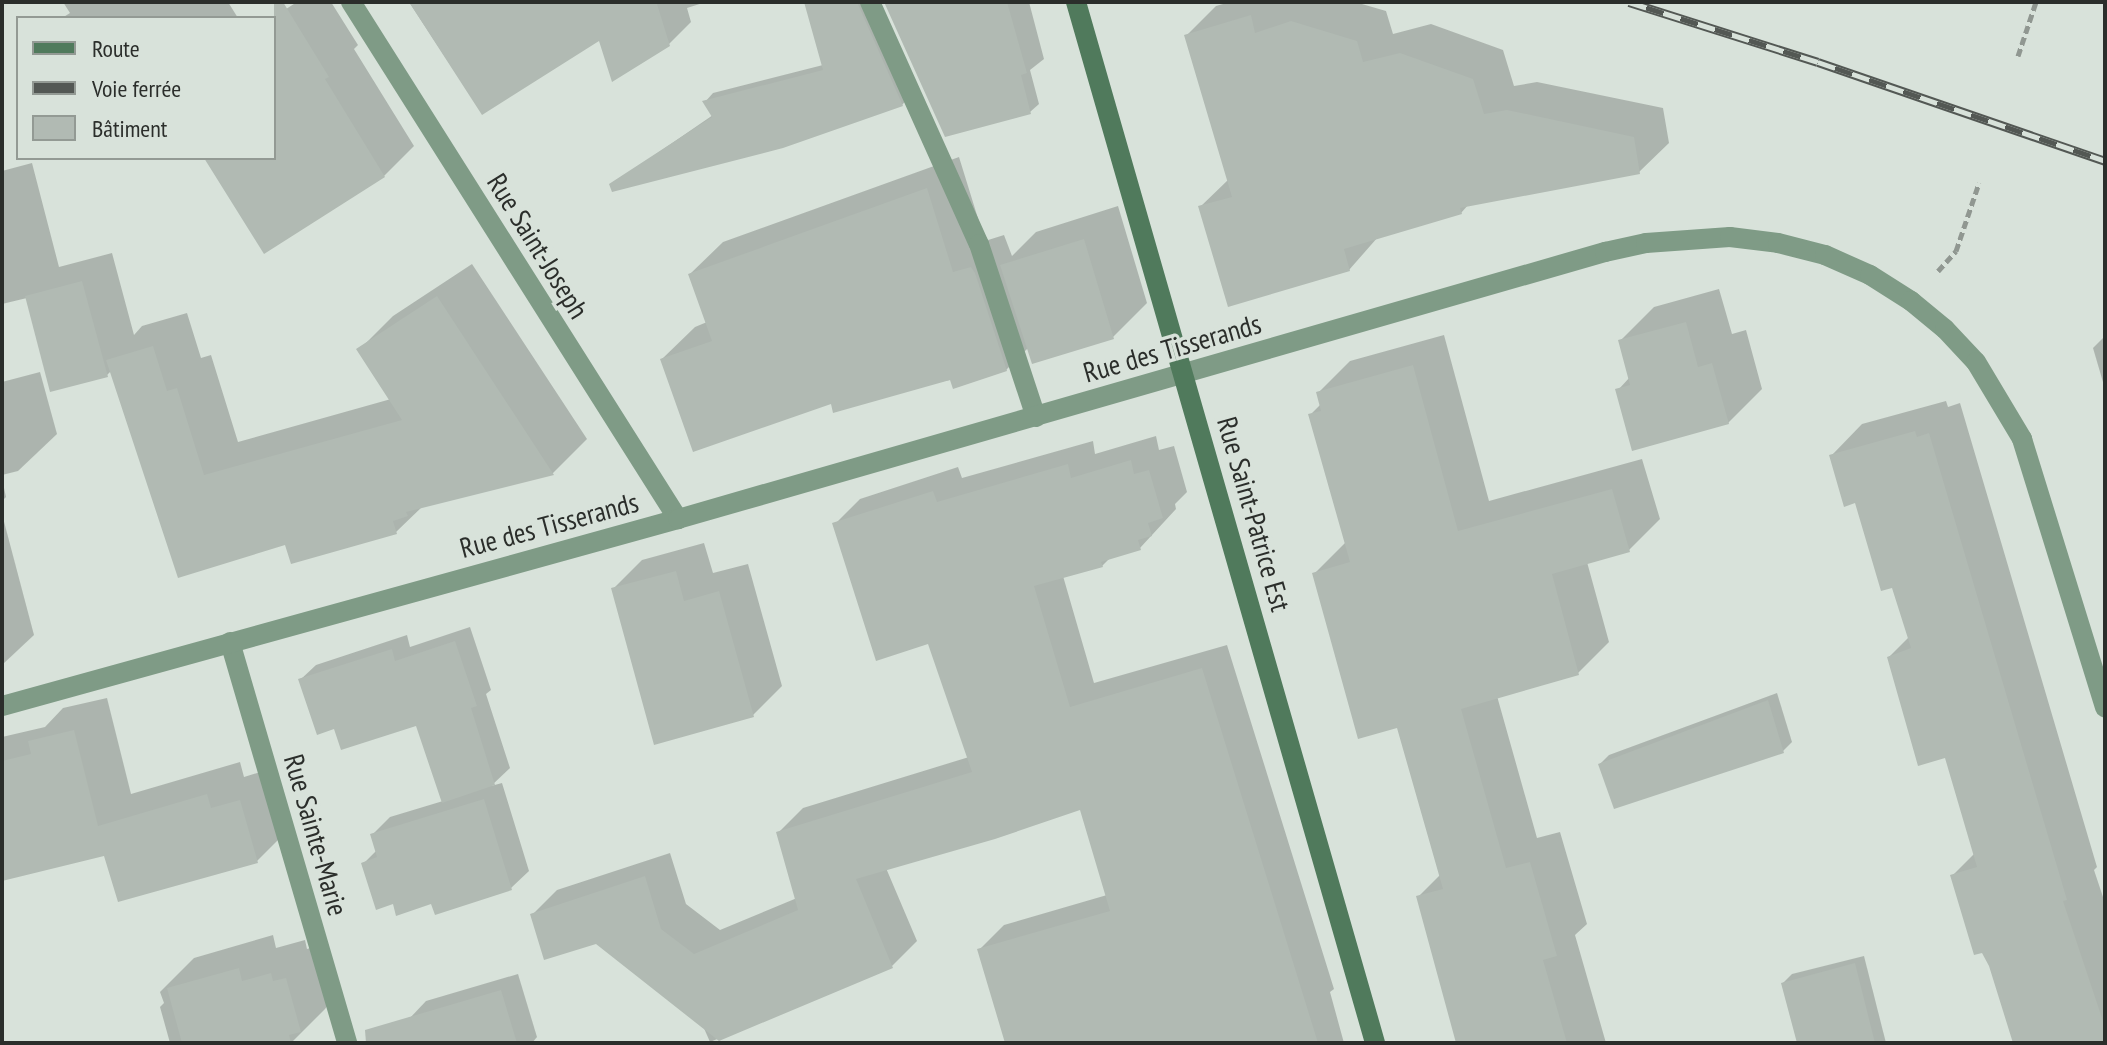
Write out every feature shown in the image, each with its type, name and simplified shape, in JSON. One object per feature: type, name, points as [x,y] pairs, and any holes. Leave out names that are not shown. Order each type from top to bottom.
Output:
[{"type":"street","name":"Rue Saint-Joseph","points":[[351,2],[678,519]]},
{"type":"street","points":[[870,2],[979,244],[1036,417]]},
{"type":"street","name":"Rue Saint-Patrice Est","points":[[1076,2],[1375,1043]]},
{"type":"street","name":"Rue des Tisserands","points":[[2,706],[678,519],[1605,252],[1688,238],[1730,237],[1778,243],[1825,255],[1870,275],[1911,301],[1945,329],[1976,362],[2022,439],[2105,707]]},
{"type":"street","name":"Rue Sainte-Marie","points":[[230,642],[347,1043]]},
{"type":"path","points":[[2018,56],[2036,2]]},
{"type":"path","points":[[1911,301],[1956,251],[1979,183]]},
{"type":"building","points":[[274,2],[283,2],[329,77],[325,79],[385,177],[264,254],[205,160],[276,160]]},
{"type":"building","points":[[409,2],[660,2],[657,4],[670,46],[612,82],[599,41],[482,115]]},
{"type":"building","points":[[804,2],[857,2],[903,106],[783,148],[612,192],[609,184],[712,117],[702,101],[823,70]]},
{"type":"building","points":[[884,2],[1007,2],[1027,73],[1021,75],[1031,114],[945,137]]},
{"type":"building","points":[[1251,15],[1255,33],[1291,21],[1357,41],[1363,62],[1400,53],[1473,79],[1484,114],[1507,110],[1634,137],[1640,174],[1460,208],[1462,214],[1344,249],[1350,271],[1228,307],[1198,206],[1232,197],[1184,35]]},
{"type":"building","points":[[927,188],[953,272],[971,267],[975,273],[1007,371],[953,389],[950,380],[833,413],[831,404],[693,452],[660,359],[712,341],[688,274]]},
{"type":"building","points":[[1084,239],[1114,339],[1032,364],[1000,265]]},
{"type":"building","points":[[82,281],[108,377],[50,392],[25,296]]},
{"type":"building","points":[[437,296],[554,475],[406,512],[408,516],[393,521],[397,534],[291,564],[285,545],[178,578],[106,360],[153,346],[167,391],[177,388],[204,475],[402,420],[356,349]]},
{"type":"building","points":[[1686,322],[1698,367],[1712,363],[1729,424],[1632,451],[1615,389],[1630,385],[1618,340]]},
{"type":"building","points":[[1413,365],[1458,531],[1612,489],[1630,552],[1552,574],[1579,675],[1461,709],[1506,868],[1530,862],[1557,956],[1543,960],[1567,1043],[1456,1043],[1416,896],[1443,889],[1397,728],[1358,739],[1312,573],[1350,562],[1308,414],[1321,411],[1316,392]]},
{"type":"building","points":[[1915,431],[1917,437],[1929,433],[2067,900],[2063,901],[2105,1027],[2105,1043],[2013,1043],[1989,966],[1982,953],[1974,955],[1950,875],[1977,867],[1945,758],[1918,766],[1887,657],[1911,648],[1892,588],[1881,591],[1855,503],[1844,507],[1829,455]]},
{"type":"building","points":[[1131,460],[1134,474],[1149,470],[1163,518],[1148,523],[1152,536],[1138,540],[1141,550],[1101,562],[1103,567],[1034,586],[1070,707],[1202,668],[1318,1043],[1005,1043],[977,949],[1110,911],[1080,810],[995,839],[856,879],[893,968],[719,1041],[596,944],[544,960],[530,914],[645,876],[661,929],[694,954],[798,910],[776,832],[972,772],[928,644],[876,661],[832,523],[933,491],[937,502],[1068,464],[1071,478]]},
{"type":"building","points":[[676,571],[684,601],[719,591],[754,717],[654,745],[611,588]]},
{"type":"building","points":[[455,641],[477,706],[471,708],[495,785],[442,803],[416,726],[341,750],[334,729],[317,735],[298,679],[392,649],[395,661]]},
{"type":"building","points":[[1768,700],[1784,753],[1614,809],[1598,764]]},
{"type":"building","points":[[74,730],[98,826],[207,794],[211,808],[240,800],[258,863],[118,902],[104,856],[2,881],[2,761],[31,754],[28,741]]},
{"type":"building","points":[[484,799],[512,890],[435,915],[431,904],[396,916],[393,904],[376,910],[361,863],[377,857],[370,834]]},
{"type":"building","points":[[1855,963],[1875,1043],[1797,1043],[1781,983]]},
{"type":"building","points":[[239,968],[242,981],[271,973],[273,981],[286,978],[301,1032],[289,1035],[291,1043],[182,1043],[167,988]]},
{"type":"building","points":[[501,990],[517,1043],[366,1043],[365,1030]]},
{"type":"railway","points":[[1629,2],[1818,62],[2105,161]]}]
